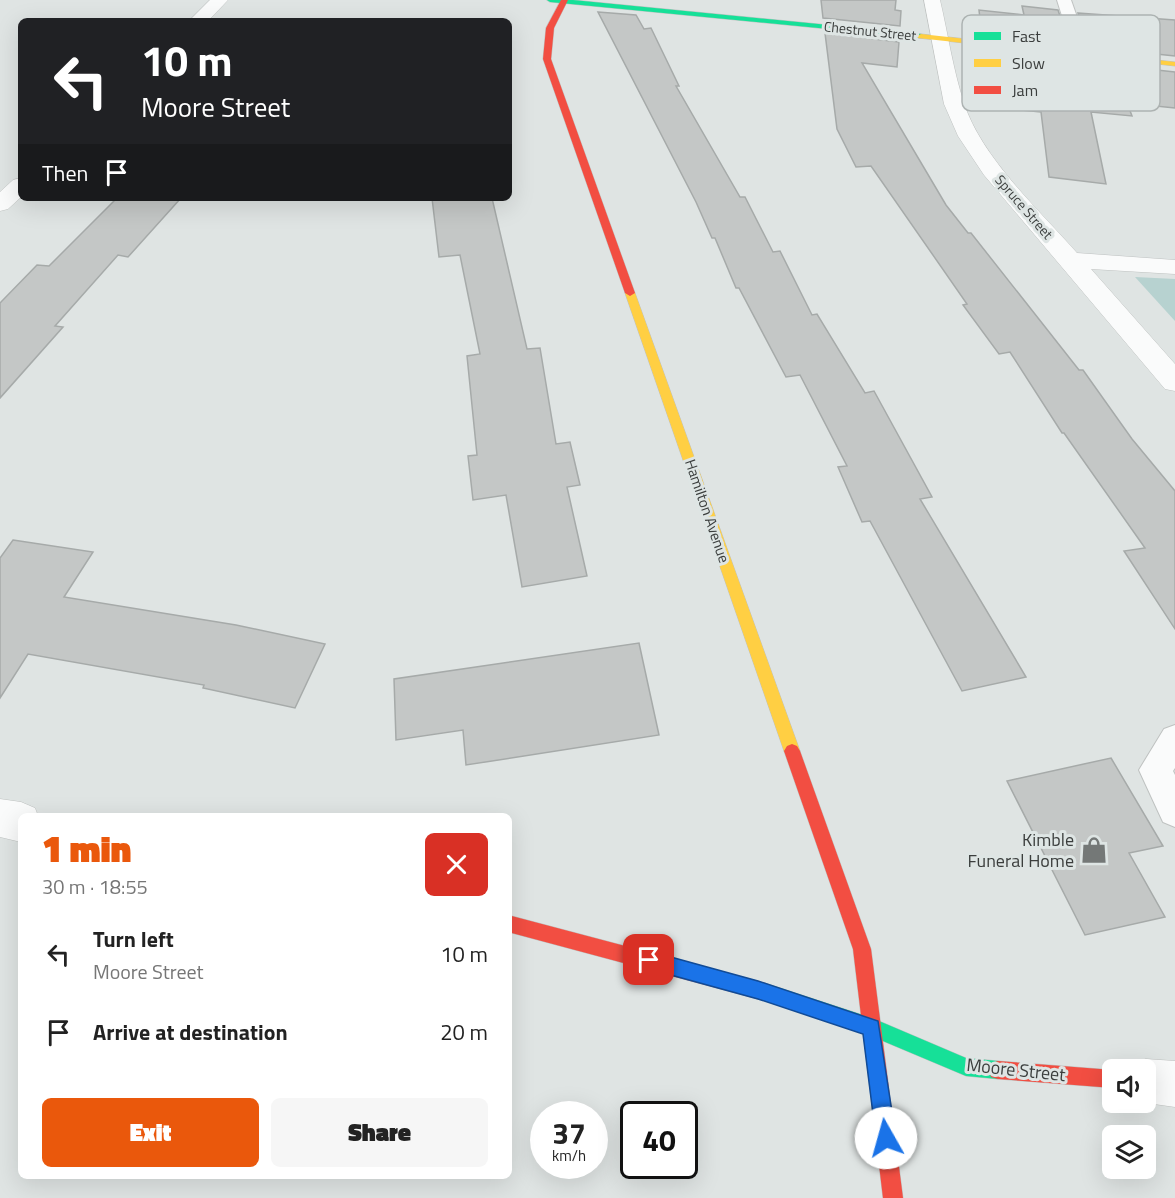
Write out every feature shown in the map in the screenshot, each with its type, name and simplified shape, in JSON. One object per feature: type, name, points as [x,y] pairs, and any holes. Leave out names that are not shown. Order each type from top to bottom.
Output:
[{"type":"street","points":[[201,18],[220,0]]},
{"type":"street","name":"Chestnut Street","points":[[560,0],[962,40]]},
{"type":"street","name":"Hamilton Avenue","points":[[560,0],[549,25],[546,42],[548,59],[862,949],[893,1198]]},
{"type":"street","name":"Spruce Street","points":[[933,0],[954,105],[968,136],[992,171],[1175,382]]},
{"type":"street","name":"Chestnut Street","points":[[1160,62],[1175,64]]},
{"type":"street","points":[[0,204],[18,188]]},
{"type":"street","points":[[1070,260],[1175,267]]},
{"type":"street","points":[[0,818],[18,821]]},
{"type":"street","name":"Moore Street","points":[[512,924],[758,990],[872,1027],[966,1067],[1102,1078]]},
{"type":"street","points":[[1156,1083],[1175,1084]]},
{"type":"lane","points":[[1064,0],[1069,15]]},
{"type":"lane","points":[[1175,740],[1155,770],[1175,810]]},
{"type":"shaded area","points":[[1135,277],[1175,279],[1175,321]]},
{"type":"building","points":[[821,0],[896,0],[895,10],[901,11],[900,26],[823,18]]},
{"type":"building","points":[[1022,6],[1058,10],[1060,15],[1024,15]]},
{"type":"building","points":[[979,10],[1024,15],[980,15]]},
{"type":"building","points":[[598,12],[636,15],[644,29],[651,28],[679,86],[676,86],[740,197],[745,197],[773,252],[780,251],[812,315],[817,314],[865,393],[874,391],[932,497],[920,499],[1026,677],[962,691],[870,521],[862,522],[838,467],[847,466],[800,375],[786,377],[739,288],[736,288],[715,238],[712,238],[696,202]]},
{"type":"building","points":[[1078,13],[1106,15],[1079,15]]},
{"type":"building","points":[[1160,19],[1175,20],[1175,56],[1160,54]]},
{"type":"building","points":[[825,33],[899,42],[897,67],[862,63],[946,205],[968,233],[971,233],[1079,370],[1083,370],[1132,439],[1175,491],[1175,629],[1124,551],[1145,548],[1062,433],[1010,352],[999,354],[963,305],[967,304],[871,166],[856,167],[837,129]]},
{"type":"building","points":[[1160,70],[1175,72],[1175,108],[1160,106]]},
{"type":"building","points":[[1031,111],[1130,111],[1132,116],[1091,112],[1106,184],[1049,177],[1041,112]]},
{"type":"building","points":[[114,201],[178,201],[128,257],[118,255],[55,326],[63,327],[0,398],[0,303],[37,265],[49,266]]},
{"type":"building","points":[[432,201],[493,201],[527,349],[540,348],[556,444],[570,442],[580,485],[567,487],[587,576],[522,587],[506,495],[473,500],[468,456],[477,455],[467,356],[480,354],[460,255],[439,257]]},
{"type":"building","points":[[13,540],[93,552],[64,597],[236,625],[325,644],[295,708],[203,688],[204,685],[28,654],[0,698],[0,558]]},
{"type":"building","points":[[639,643],[659,735],[466,765],[463,730],[396,740],[394,679]]},
{"type":"building","name":"Kimble Funeral Home","points":[[1111,758],[1163,846],[1129,853],[1165,917],[1085,935],[1007,781]]},
{"type":"traffic: fast","points":[[550,0],[921,36]]},
{"type":"traffic: fast","points":[[765,992],[872,1027],[966,1067],[998,1070]]},
{"type":"traffic: slow","points":[[921,36],[962,41]]},
{"type":"traffic: slow","points":[[1160,62],[1175,64]]},
{"type":"traffic: slow","points":[[630,293],[792,751]]},
{"type":"traffic: jam","points":[[565,0],[550,28],[547,59],[630,293]]},
{"type":"traffic: jam","points":[[792,751],[862,949],[893,1198]]},
{"type":"traffic: jam","points":[[512,924],[765,992]]},
{"type":"traffic: jam","points":[[998,1070],[1102,1078]]},
{"type":"place","name":"Kimble Funeral Home","points":[[1094,850]]},
{"type":"route","points":[[649,960],[758,990],[872,1027],[886,1138]]}]
